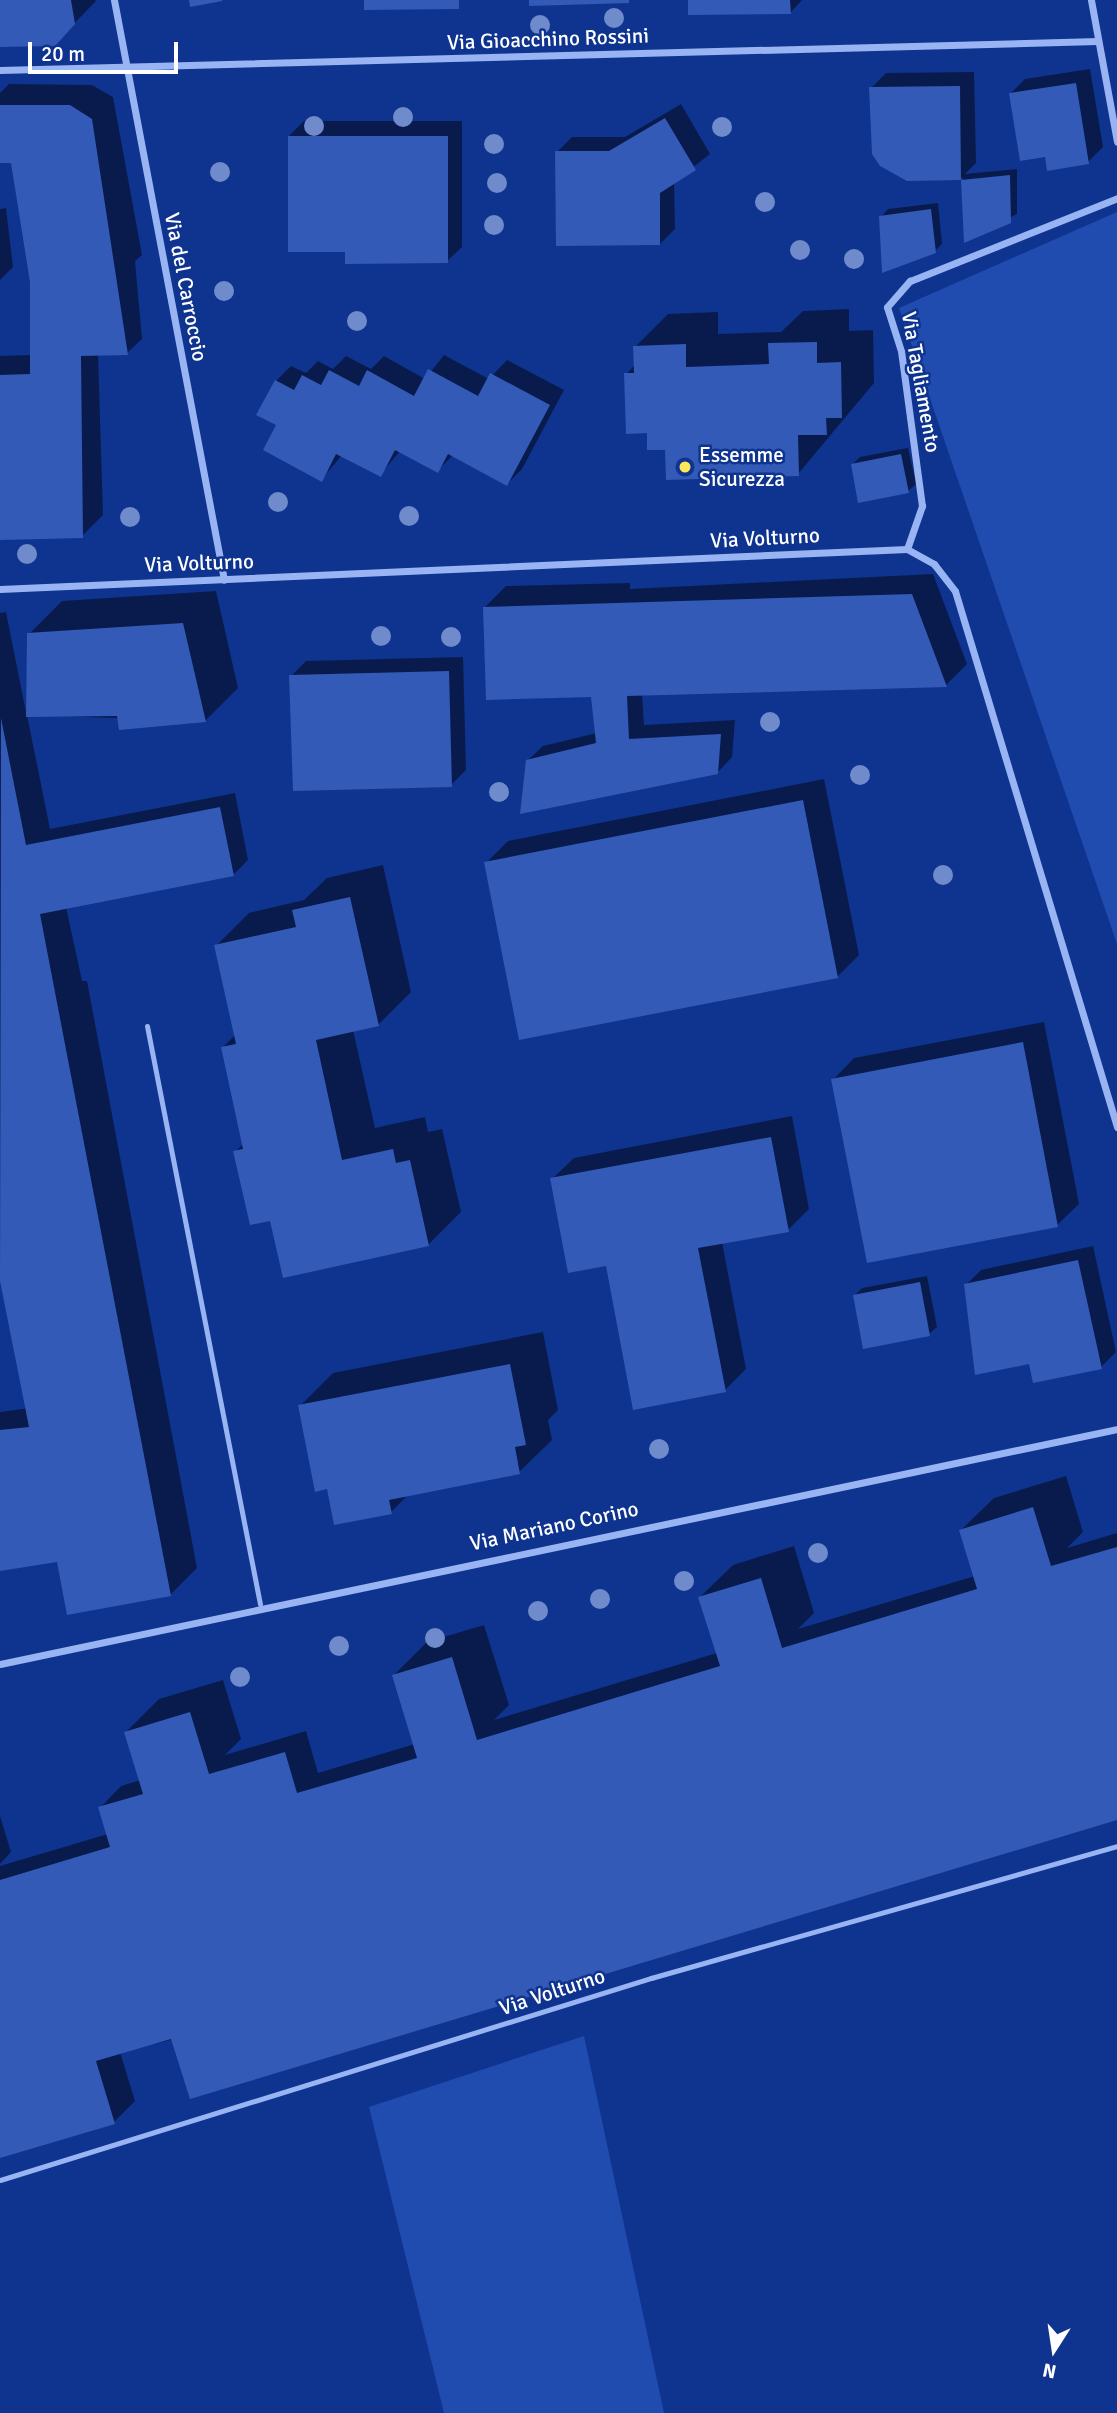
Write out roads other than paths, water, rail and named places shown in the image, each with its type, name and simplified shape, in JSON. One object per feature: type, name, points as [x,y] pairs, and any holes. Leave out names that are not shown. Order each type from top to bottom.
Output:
[{"type":"street","name":"Via del Carroccio","points":[[114,0],[224,580]]},
{"type":"street","points":[[1091,0],[1117,142]]},
{"type":"street","name":"Via Gioacchino Rossini","points":[[0,70],[1098,41]]},
{"type":"street","name":"Via Tagliamento","points":[[907,549],[922,506],[901,351],[887,307],[910,281],[1117,198]]},
{"type":"street","points":[[907,549],[933,564],[955,591],[1117,1127]]},
{"type":"street","name":"Via Volturno","points":[[0,589],[907,549]]},
{"type":"street","name":"Via Mariano Corino","points":[[0,1664],[260,1604],[1117,1429]]},
{"type":"lane","points":[[148,1026],[260,1604]]},
{"type":"lane","name":"Via Volturno","points":[[0,2180],[651,1978],[1117,1846]]},
{"type":"place","name":"Essemme Sicurezza","points":[[685,467]]}]
